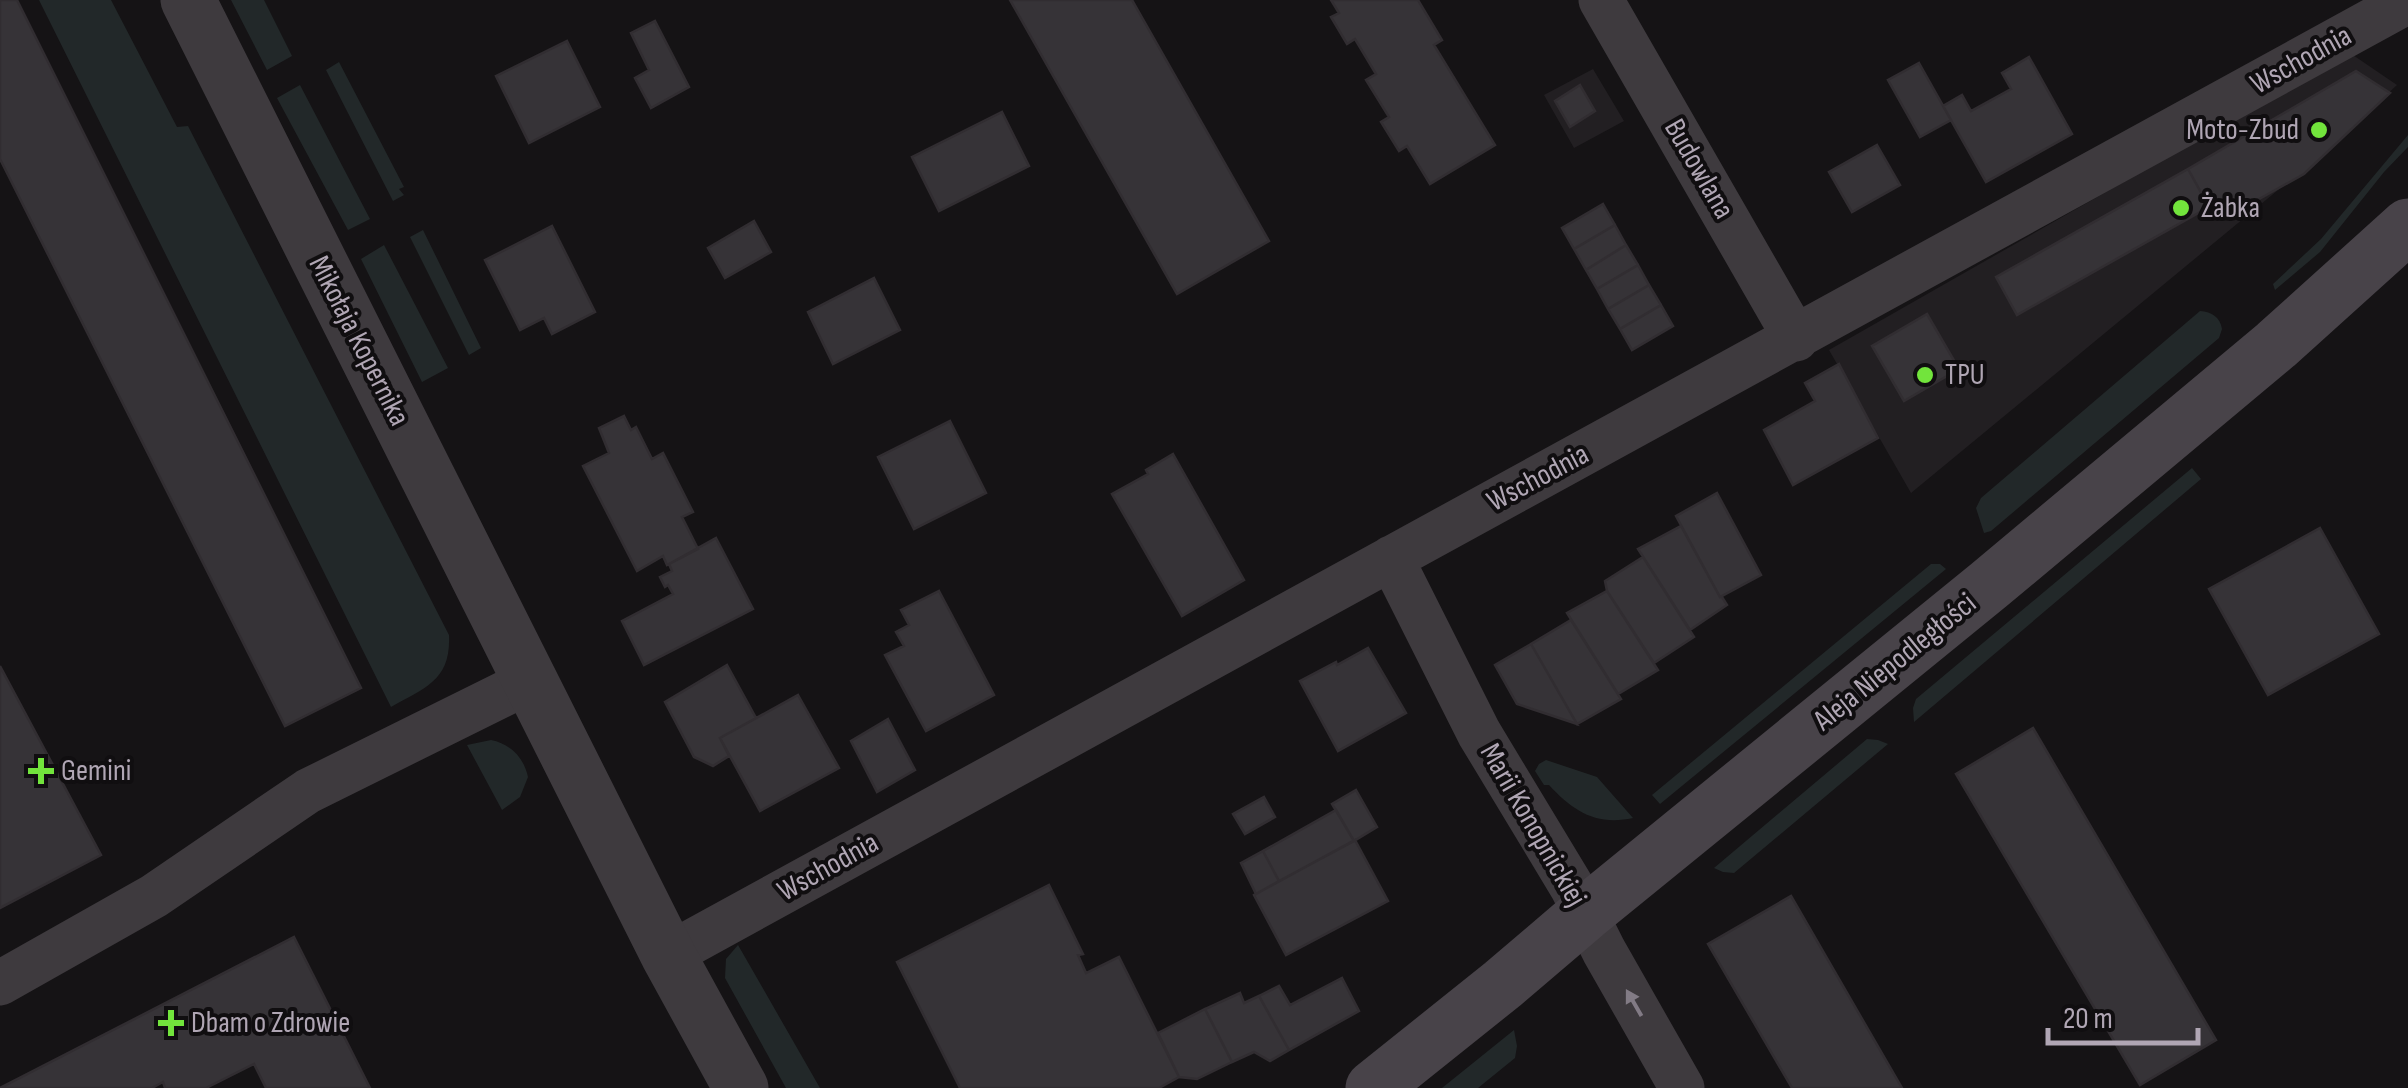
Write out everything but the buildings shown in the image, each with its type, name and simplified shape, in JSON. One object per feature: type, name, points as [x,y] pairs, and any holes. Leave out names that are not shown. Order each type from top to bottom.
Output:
[{"type":"main road","name":"Aleja Niepodległości","points":[[1372,1088],[2250,367],[2408,226]]},
{"type":"street","name":"Mikołaja Kopernika","points":[[188,0],[668,955],[740,1088]]},
{"type":"street","name":"Budowlana","points":[[1601,0],[1796,339]]},
{"type":"street","name":"Wschodnia","points":[[668,955],[2408,0]]},
{"type":"street","name":"Marii Konopnickiej","points":[[1391,558],[1479,733],[1572,887],[1682,1088]]},
{"type":"street","points":[[0,983],[154,896],[308,791],[530,681]]},
{"type":"shaded area","points":[[39,0],[111,0],[177,127],[188,126],[449,635],[449,650],[441,672],[425,687],[391,707]]},
{"type":"shaded area","points":[[231,0],[264,0],[292,56],[267,70]]},
{"type":"shaded area","points":[[2350,53],[2397,85],[2329,148],[1911,493],[1829,350]]},
{"type":"shaded area","points":[[339,62],[404,187],[399,189],[404,195],[393,201],[326,70]]},
{"type":"shaded area","points":[[1593,69],[1624,121],[1574,148],[1544,95]]},
{"type":"shaded area","points":[[300,85],[370,219],[348,230],[277,98]]},
{"type":"shaded area","points":[[2408,135],[2408,147],[2320,252],[2275,290],[2273,284],[2321,239]]},
{"type":"shaded area","points":[[423,230],[481,348],[469,355],[410,237]]},
{"type":"shaded area","points":[[384,245],[448,368],[422,382],[361,259]]},
{"type":"shaded area","points":[[2200,311],[2217,318],[2222,329],[2219,338],[1984,533],[1976,508],[1981,498]]},
{"type":"shaded area","points":[[2192,468],[2201,479],[1914,722],[1916,699]]},
{"type":"shaded area","points":[[1931,564],[1946,569],[1660,804],[1652,795]]},
{"type":"shaded area","points":[[1867,739],[1888,744],[1734,873],[1714,868]]},
{"type":"shaded area","points":[[491,740],[516,753],[528,777],[520,797],[502,810],[467,745]]},
{"type":"shaded area","points":[[1546,760],[1597,777],[1633,818],[1608,820],[1576,809],[1544,785],[1535,771]]},
{"type":"shaded area","points":[[738,945],[820,1088],[786,1088],[725,978],[726,959]]},
{"type":"shaded area","points":[[1514,1030],[1515,1058],[1478,1088],[1442,1088]]},
{"type":"place","name":"Moto-Zbud","points":[[2319,130]]},
{"type":"place","name":"Żabka","points":[[2181,208]]},
{"type":"place","name":"TPU","points":[[1925,375]]},
{"type":"place","name":"Gemini","points":[[41,771]]},
{"type":"place","name":"Dbam o Zdrowie","points":[[171,1023]]}]
